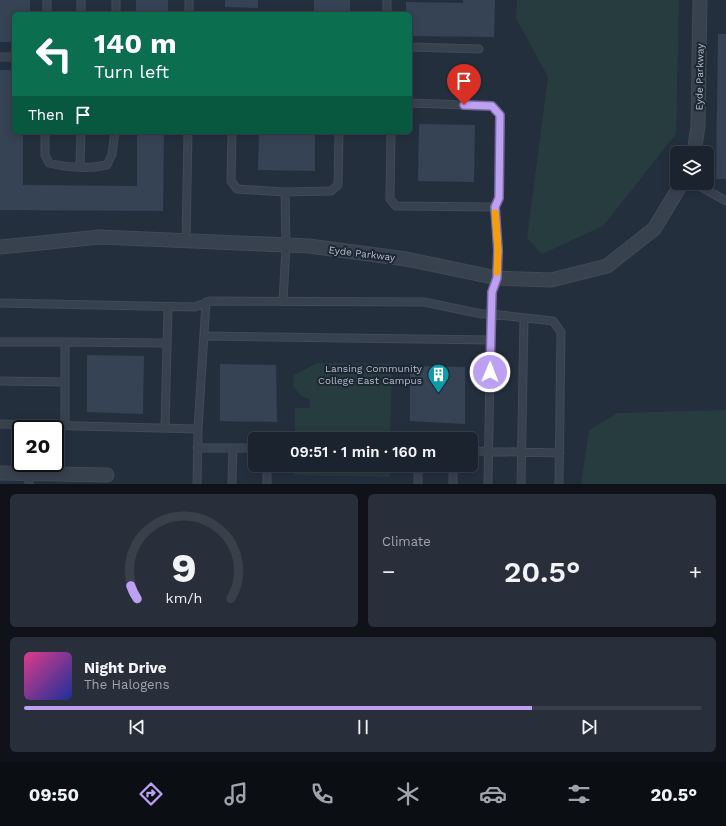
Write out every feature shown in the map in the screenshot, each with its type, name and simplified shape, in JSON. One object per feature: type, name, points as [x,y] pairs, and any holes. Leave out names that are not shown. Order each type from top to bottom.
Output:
[{"type":"street","name":"Eyde Parkway","points":[[695,146],[698,126],[700,0]]},
{"type":"street","name":"Eyde Parkway","points":[[0,247],[100,237],[309,246],[406,259],[497,278],[550,280],[607,266],[654,229],[678,190]]},
{"type":"street","points":[[0,473],[29,479],[100,478]]},
{"type":"lane","points":[[47,0],[47,12]]},
{"type":"lane","points":[[81,0],[81,12]]},
{"type":"lane","points":[[116,0],[116,12]]},
{"type":"lane","points":[[189,0],[189,12]]},
{"type":"lane","points":[[387,0],[387,12]]},
{"type":"lane","points":[[412,47],[479,49]]},
{"type":"lane","points":[[0,57],[12,57]]},
{"type":"lane","points":[[412,103],[492,106],[500,115],[499,198],[495,207],[498,250],[497,278],[492,292],[491,314],[488,484]]},
{"type":"lane","points":[[45,134],[45,155],[49,163],[63,167],[93,168],[107,165],[112,154],[115,134]]},
{"type":"lane","points":[[80,167],[81,134]]},
{"type":"lane","points":[[186,241],[188,134]]},
{"type":"lane","points":[[232,134],[231,181],[237,189],[285,192],[331,191],[338,185],[339,134]]},
{"type":"lane","points":[[391,134],[390,199],[396,206],[495,207]]},
{"type":"lane","points":[[706,190],[726,201]]},
{"type":"lane","points":[[283,301],[286,246],[285,192]]},
{"type":"lane","points":[[0,303],[195,307],[210,301],[424,302],[482,314],[552,321],[562,332],[559,484]]},
{"type":"lane","points":[[197,484],[198,429],[206,302]]},
{"type":"lane","points":[[165,428],[168,307]]},
{"type":"lane","points":[[521,484],[524,318]]},
{"type":"lane","points":[[204,336],[491,340]]},
{"type":"lane","points":[[0,342],[168,343]]},
{"type":"lane","points":[[65,342],[64,426],[198,429]]},
{"type":"lane","points":[[0,381],[65,382]]},
{"type":"lane","points":[[0,424],[12,424]]},
{"type":"lane","points":[[198,448],[248,448]]},
{"type":"lane","points":[[232,484],[233,448]]},
{"type":"lane","points":[[478,451],[560,453]]},
{"type":"lane","points":[[267,472],[267,484]]},
{"type":"lane","points":[[418,472],[418,484]]},
{"type":"lane","points":[[453,472],[453,484]]},
{"type":"green space","points":[[517,0],[679,0],[676,134],[603,226],[542,254],[527,238],[548,77],[516,18]]},
{"type":"green space","points":[[317,363],[392,364],[390,432],[295,432],[295,408],[310,408],[310,399],[301,396],[293,386],[294,375]]},
{"type":"green space","points":[[726,410],[726,484],[581,484],[589,430],[618,413]]},
{"type":"green space","points":[[294,472],[390,472],[390,477],[294,475]]},
{"type":"building","points":[[0,0],[30,0],[30,12],[12,12],[12,42],[0,42]]},
{"type":"building","points":[[136,0],[168,0],[168,12],[136,12]]},
{"type":"building","points":[[225,0],[258,0],[258,8],[225,7]]},
{"type":"building","points":[[314,0],[350,0],[350,11],[314,11]]},
{"type":"building","points":[[463,0],[495,0],[494,37],[412,36],[412,12],[406,12],[406,2],[463,3]]},
{"type":"building","points":[[718,34],[726,34],[726,179],[716,179]]},
{"type":"building","points":[[0,70],[12,70],[12,134],[23,134],[23,185],[137,186],[137,134],[164,134],[163,211],[0,210]]},
{"type":"building","points":[[419,124],[475,125],[474,182],[418,181]]},
{"type":"building","points":[[259,134],[315,134],[315,171],[258,170]]},
{"type":"building","points":[[87,355],[144,356],[143,414],[87,412]]},
{"type":"building","points":[[220,364],[276,365],[277,422],[220,421]]},
{"type":"building","name":"Lansing Community College East Campus","points":[[410,366],[465,367],[465,424],[410,421]]},
{"type":"slow traffic","points":[[495,213],[498,250],[497,272]]},
{"type":"place","name":"Lansing Community College East Campus","points":[[438,394]]},
{"type":"route","points":[[464,105],[492,106],[500,115],[499,198],[495,207],[498,250],[497,278],[492,292],[490,372]]}]
